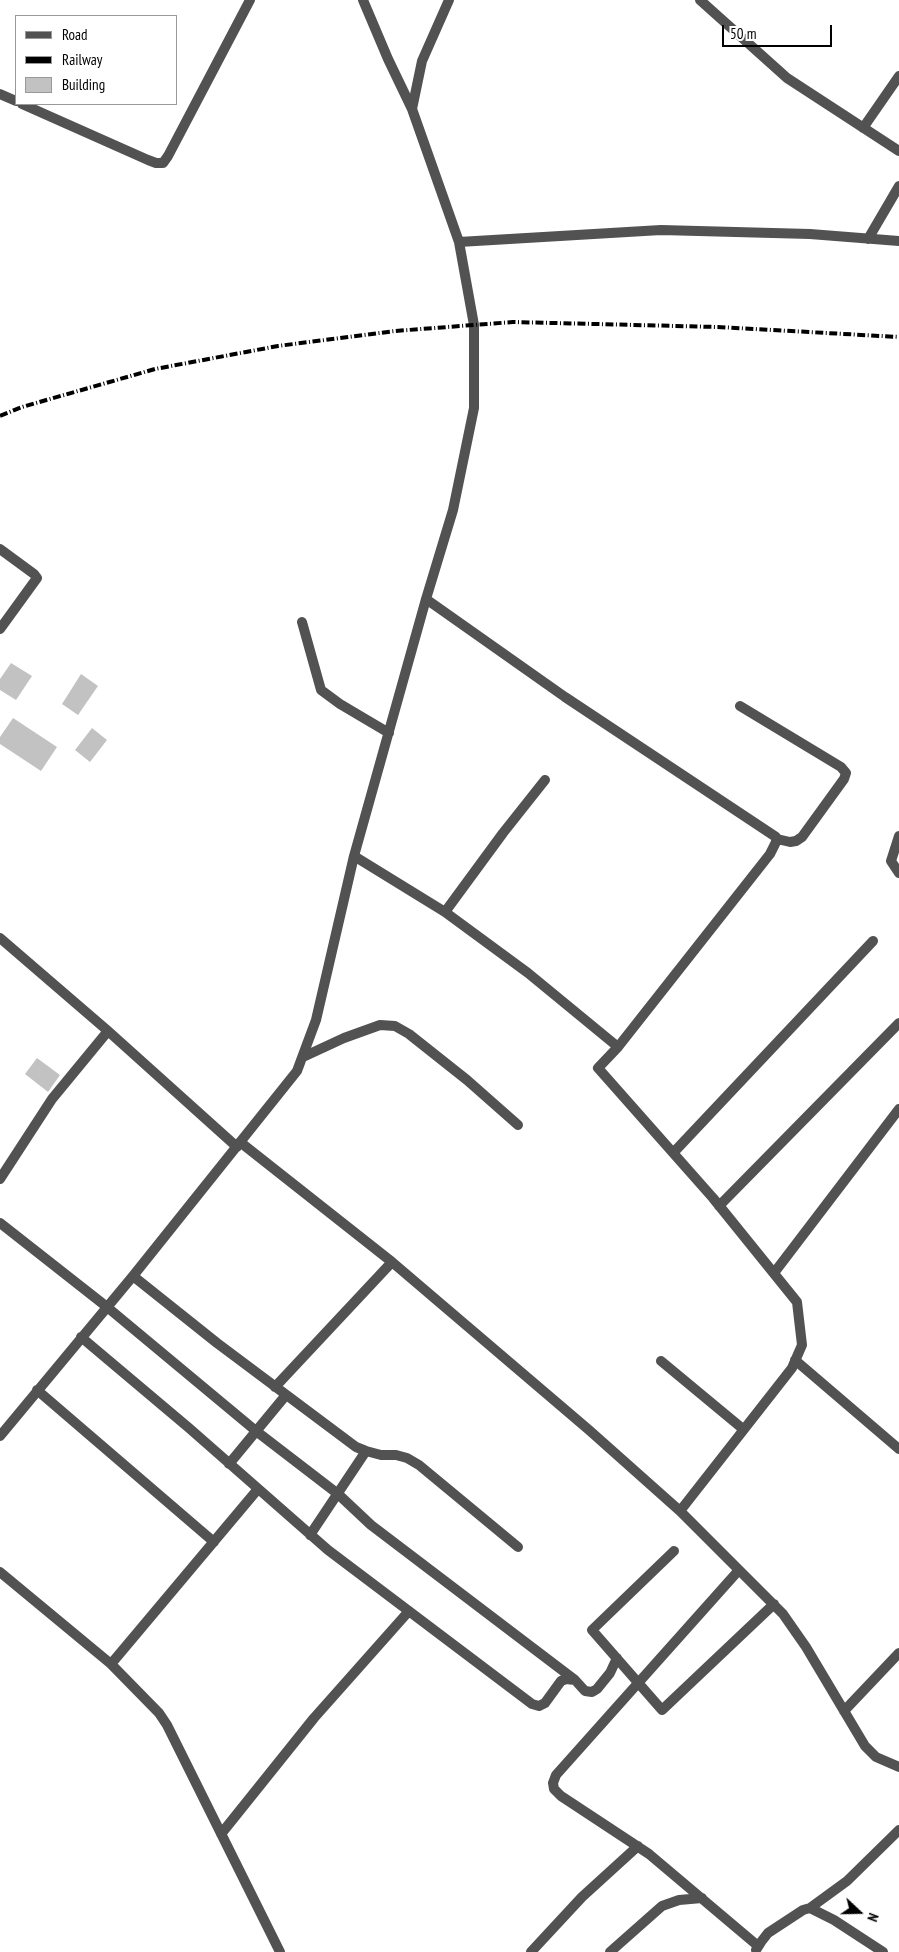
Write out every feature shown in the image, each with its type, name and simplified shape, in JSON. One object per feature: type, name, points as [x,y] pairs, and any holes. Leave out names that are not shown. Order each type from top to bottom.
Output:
[{"type":"street","points":[[24,105],[148,160],[156,163],[163,162],[168,156],[250,0]]},
{"type":"street","points":[[0,1436],[80,1337],[108,1307],[297,1071],[316,1020],[354,856],[453,510],[474,408],[474,325],[459,242],[412,109],[363,0]]},
{"type":"street","points":[[412,109],[422,61],[449,0]]},
{"type":"street","points":[[700,0],[787,78],[899,151]]},
{"type":"street","points":[[863,128],[899,76]]},
{"type":"street","points":[[0,94],[15,101]]},
{"type":"street","points":[[868,239],[899,186]]},
{"type":"street","points":[[459,242],[661,230],[810,234],[899,241]]},
{"type":"street","points":[[0,549],[37,578],[0,629]]},
{"type":"street","points":[[426,599],[564,698],[774,835],[777,839],[790,842],[796,841],[802,837],[844,779],[846,773],[841,767],[740,706]]},
{"type":"street","points":[[302,622],[321,690],[340,704],[389,733]]},
{"type":"street","points":[[445,912],[545,780]]},
{"type":"street","points":[[899,836],[891,861],[899,873]]},
{"type":"street","points":[[680,1511],[792,1368],[802,1345],[797,1302],[674,1152],[598,1068],[618,1047],[770,854],[777,839]]},
{"type":"street","points":[[354,856],[445,912],[528,973],[618,1047]]},
{"type":"street","points":[[0,938],[238,1144],[392,1262],[581,1423],[680,1511],[774,1604],[799,1637],[865,1746],[876,1757],[899,1767]]},
{"type":"street","points":[[674,1152],[873,941]]},
{"type":"street","points":[[719,1206],[899,1023]]},
{"type":"street","points":[[303,1057],[344,1038],[380,1025],[395,1026],[409,1034],[460,1075],[518,1125]]},
{"type":"street","points":[[0,1179],[52,1099],[108,1031]]},
{"type":"street","points":[[774,1273],[899,1109]]},
{"type":"street","points":[[0,1223],[108,1307],[256,1431],[338,1494],[371,1525],[537,1649],[575,1680],[585,1691],[592,1692],[597,1689],[610,1673],[617,1658]]},
{"type":"street","points":[[275,1387],[392,1262]]},
{"type":"street","points":[[133,1276],[217,1344],[356,1447],[366,1451],[407,1458],[419,1465],[518,1547]]},
{"type":"street","points":[[80,1337],[189,1428],[328,1550],[532,1704],[540,1706],[545,1703],[561,1681],[566,1679],[575,1680]]},
{"type":"street","points":[[795,1360],[899,1449]]},
{"type":"street","points":[[660,1361],[744,1429]]},
{"type":"street","points":[[37,1390],[214,1542]]},
{"type":"street","points":[[230,1464],[286,1395]]},
{"type":"street","points":[[310,1535],[366,1451]]},
{"type":"street","points":[[112,1664],[258,1489]]},
{"type":"street","points":[[674,1551],[592,1630],[662,1710],[774,1604]]},
{"type":"street","points":[[739,1570],[556,1775],[553,1783],[554,1789],[561,1796],[671,1870],[757,1949],[768,1932],[803,1910],[810,1908],[847,1881],[899,1830]]},
{"type":"street","points":[[0,1572],[112,1664],[153,1707],[167,1725],[280,1952]]},
{"type":"street","points":[[221,1834],[314,1718],[409,1612]]},
{"type":"street","points":[[844,1711],[899,1653]]},
{"type":"street","points":[[531,1952],[582,1897],[638,1846]]},
{"type":"street","points":[[610,1952],[662,1906],[680,1900],[702,1898]]},
{"type":"street","points":[[810,1908],[834,1920],[883,1952]]},
{"type":"building","points":[[11,663],[32,676],[16,700],[0,690],[0,679]]},
{"type":"building","points":[[81,674],[98,686],[78,715],[62,704]]},
{"type":"building","points":[[13,718],[57,747],[41,771],[0,744],[0,737]]},
{"type":"building","points":[[92,728],[107,740],[90,762],[75,750]]},
{"type":"building","points":[[37,1058],[60,1075],[48,1092],[25,1074]]},
{"type":"railway","points":[[0,416],[22,407],[155,369],[278,346],[395,331],[513,322],[718,327],[899,337]]}]
